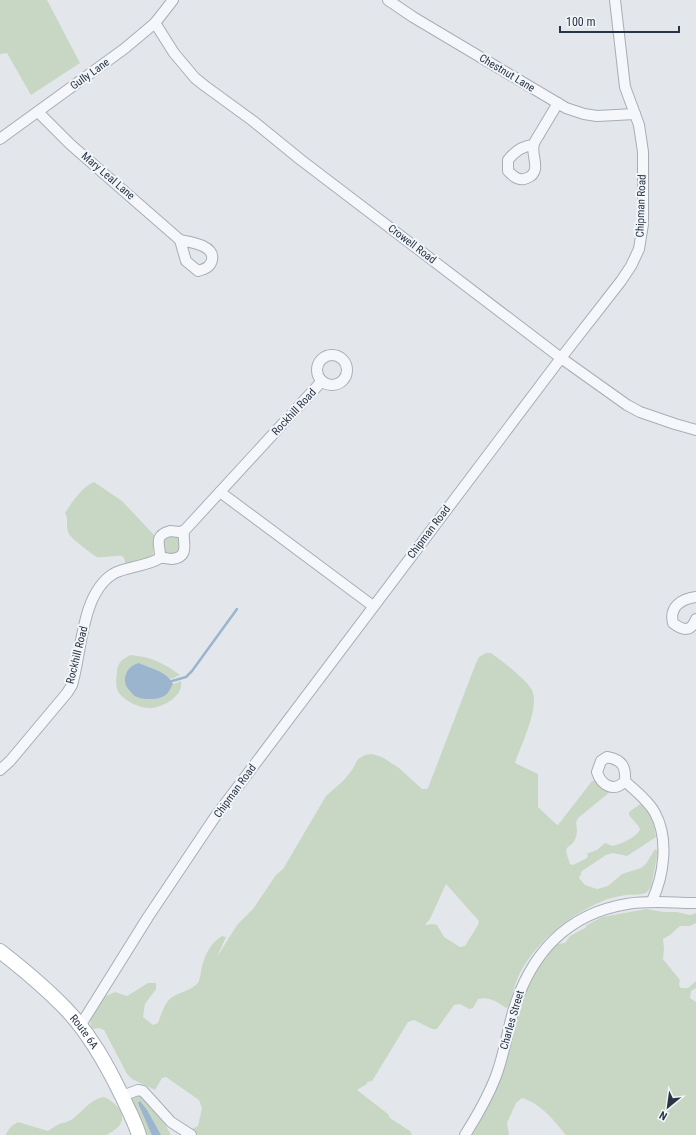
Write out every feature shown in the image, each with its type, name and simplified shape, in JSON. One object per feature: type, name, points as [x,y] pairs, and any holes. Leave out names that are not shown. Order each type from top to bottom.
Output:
[{"type":"main road","name":"Route 6A","points":[[0,951],[34,979],[67,1010],[80,1026],[110,1070],[139,1135]]},
{"type":"street","name":"Gully Lane","points":[[0,139],[124,49],[155,23],[173,0]]},
{"type":"street","name":"Chestnut Lane","points":[[388,0],[558,103],[574,111],[597,116],[635,114]]},
{"type":"street","name":"Chipman Road","points":[[80,1026],[148,917],[215,817],[631,266],[639,249],[643,224],[643,152],[639,125],[625,87],[615,0]]},
{"type":"street","name":"Crowell Road","points":[[155,23],[174,53],[195,78],[561,358],[627,405],[640,412],[696,430]]},
{"type":"street","points":[[533,145],[558,103]]},
{"type":"street","name":"Mary Leal Lane","points":[[38,112],[70,144],[180,240]]},
{"type":"street","name":"Rockhill Road","points":[[0,770],[5,767],[16,755],[67,694],[72,685],[88,610],[98,588],[114,574],[153,562],[160,558],[174,559],[181,555],[185,548],[183,536],[184,531],[322,381]]},
{"type":"street","points":[[220,492],[373,606]]},
{"type":"street","points":[[160,558],[158,545],[160,537],[170,531],[184,531]]},
{"type":"street","points":[[696,597],[675,607],[672,611],[672,616],[673,623],[683,629],[689,629],[696,619]]},
{"type":"street","points":[[625,781],[654,812],[660,824],[662,835],[662,869],[652,901]]},
{"type":"street","name":"Charles Street","points":[[465,1135],[479,1113],[496,1076],[518,995],[523,982],[537,960],[552,942],[564,931],[594,912],[627,904],[652,901],[696,903]]},
{"type":"street","points":[[122,1096],[138,1090],[143,1091],[170,1122],[191,1135]]},
{"type":"green space","points":[[0,0],[47,0],[80,63],[31,95],[7,53],[0,54]]},
{"type":"green space","points":[[94,482],[122,501],[155,536],[153,541],[153,558],[126,566],[122,556],[97,557],[69,534],[65,513],[81,491]]},
{"type":"green space","points":[[169,535],[177,537],[180,541],[182,547],[176,555],[167,554],[164,552],[163,539]]},
{"type":"green space","points":[[486,653],[491,653],[507,665],[532,690],[534,706],[532,716],[515,763],[538,774],[538,807],[558,825],[592,781],[597,781],[610,789],[610,792],[578,818],[576,823],[576,837],[574,842],[567,847],[567,854],[570,864],[573,865],[587,858],[588,855],[586,854],[597,850],[605,843],[613,846],[634,836],[640,830],[629,815],[629,812],[640,804],[647,809],[656,837],[627,856],[613,853],[606,855],[582,871],[579,878],[585,885],[597,889],[608,886],[622,874],[641,868],[646,864],[655,849],[658,852],[651,887],[645,893],[608,899],[582,911],[558,928],[536,949],[520,973],[508,1007],[506,1008],[493,1000],[482,998],[478,999],[473,1008],[469,1009],[460,1004],[454,1005],[437,1029],[432,1029],[414,1020],[408,1022],[372,1081],[367,1082],[367,1084],[357,1090],[388,1114],[390,1118],[410,1131],[412,1135],[198,1135],[194,1133],[192,1129],[198,1126],[202,1108],[199,1100],[166,1077],[162,1078],[155,1090],[132,1079],[127,1074],[104,1030],[99,1028],[94,1029],[91,1027],[90,1017],[93,1009],[106,996],[115,992],[127,996],[148,983],[156,983],[156,989],[145,1004],[143,1017],[153,1025],[158,1023],[163,1008],[171,998],[189,990],[196,985],[199,981],[204,959],[210,947],[222,936],[226,937],[217,957],[237,925],[253,909],[276,875],[283,869],[326,796],[344,780],[358,759],[365,755],[372,754],[382,757],[399,768],[422,789],[428,788],[479,657]],"holes":[[[446,884],[479,921],[465,946],[460,947],[444,937],[437,925],[425,925],[430,919]]]},
{"type":"green space","points":[[131,655],[157,661],[180,675],[171,679],[156,670],[139,663],[167,694],[173,684],[181,681],[181,686],[176,696],[168,703],[157,707],[148,708],[130,702],[122,696],[116,686],[117,669],[121,661]]},
{"type":"green space","points":[[646,909],[664,912],[677,912],[690,915],[696,913],[696,923],[690,926],[680,926],[663,939],[663,959],[680,980],[679,985],[681,988],[688,988],[696,981],[696,988],[691,991],[690,998],[696,1002],[696,1135],[566,1135],[552,1118],[541,1108],[522,1098],[516,1103],[507,1123],[509,1135],[469,1135],[503,1071],[521,997],[538,963],[557,944],[565,943],[570,936],[602,917]]},
{"type":"green space","points":[[137,1095],[142,1096],[166,1126],[171,1135],[143,1135],[131,1101]]},
{"type":"green space","points":[[104,1097],[109,1099],[117,1106],[122,1115],[121,1124],[106,1135],[6,1135],[10,1127],[18,1122],[48,1131],[59,1124],[71,1120],[95,1100]]},
{"type":"water","points":[[139,663],[163,673],[171,680],[173,684],[167,694],[158,698],[144,699],[136,697],[130,691],[125,683],[126,674],[131,667]]},
{"type":"water","points":[[140,1101],[147,1110],[161,1135],[152,1135],[138,1103]]},
{"type":"waterway","points":[[172,681],[186,677],[192,671],[237,609]]}]
